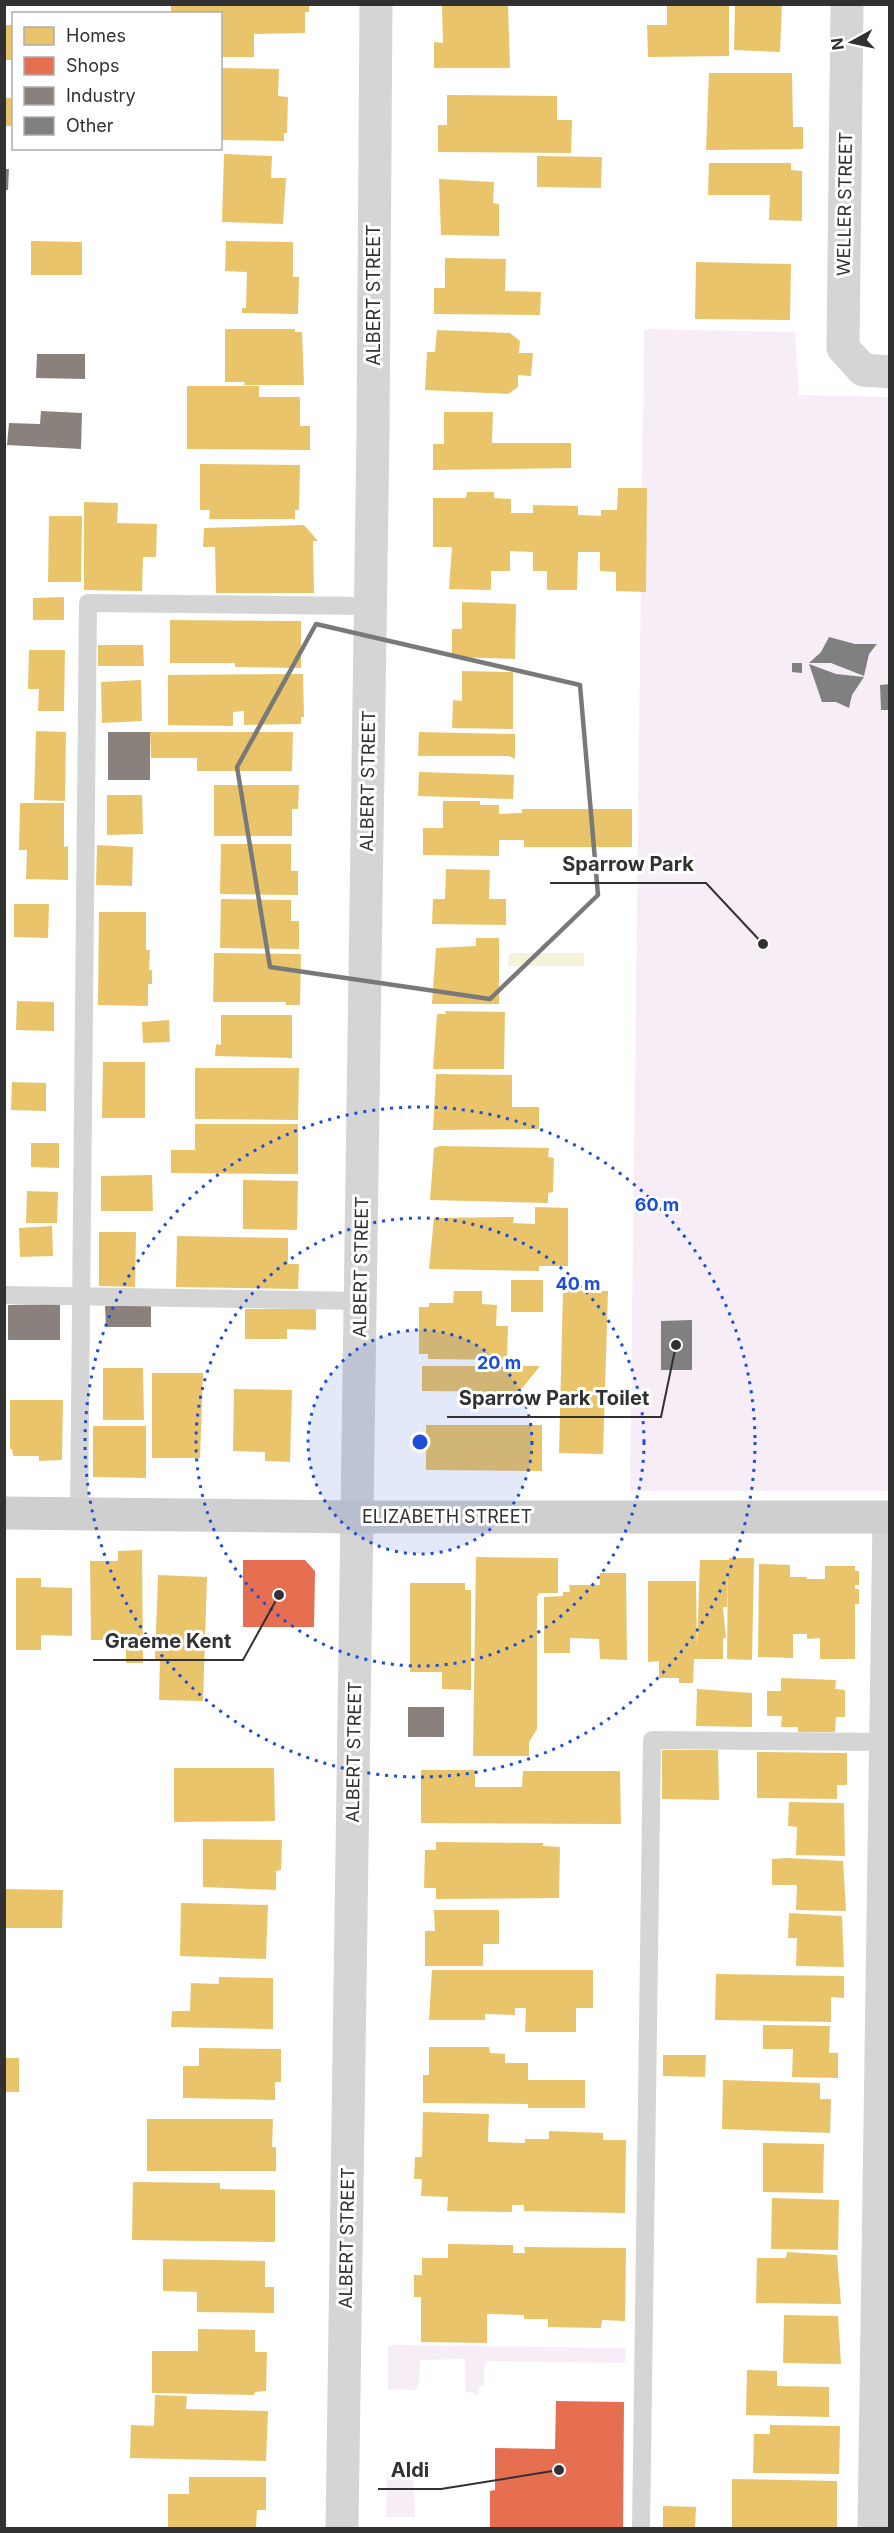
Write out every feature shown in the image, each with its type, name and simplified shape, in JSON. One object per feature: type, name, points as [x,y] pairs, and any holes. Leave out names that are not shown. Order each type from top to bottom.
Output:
[{"type":"street","name":"ALBERT STREET","points":[[342,2529],[370,606],[376,4]]},
{"type":"street","name":"WELLER STREET","points":[[847,4],[843,348],[863,370],[890,372]]},
{"type":"street","name":"ELIZABETH STREET","points":[[4,1513],[357,1517],[889,1517]]},
{"type":"street","points":[[874,2529],[888,1742],[889,1517]]},
{"type":"lane","points":[[79,1513],[88,603],[370,606]]},
{"type":"lane","points":[[4,1295],[360,1301]]},
{"type":"lane","points":[[641,2529],[652,1740],[888,1742]]},
{"type":"highlighted area","points":[[316,624],[580,685],[598,895],[490,999],[270,967],[237,767]]},
{"type":"shaded area","points":[[644,329],[795,332],[799,395],[889,397],[889,1491],[630,1491]]},
{"type":"shaded area","points":[[509,953],[584,953],[584,966],[508,966]]},
{"type":"shaded area","points":[[388,2345],[626,2348],[625,2363],[487,2361],[484,2368],[484,2385],[480,2386],[478,2395],[465,2391],[465,2359],[420,2360],[419,2384],[415,2390],[388,2389]]},
{"type":"shaded area","points":[[402,2471],[413,2478],[415,2517],[386,2517],[387,2472]]},
{"type":"building: Homes","points":[[171,4],[309,4],[309,12],[305,12],[305,33],[254,34],[254,57],[222,57],[222,12],[171,12]]},
{"type":"building: Homes","points":[[735,4],[782,4],[780,52],[734,50]]},
{"type":"building: Homes","points":[[508,5],[510,68],[434,68],[434,42],[443,43],[442,6]]},
{"type":"building: Homes","points":[[667,5],[729,5],[729,56],[648,57],[647,25],[667,25]]},
{"type":"building: Homes","points":[[5,25],[12,25],[12,60],[4,60]]},
{"type":"building: Homes","points":[[222,68],[279,69],[278,96],[288,97],[287,133],[284,133],[284,141],[222,140]]},
{"type":"building: Homes","points":[[709,73],[792,73],[793,127],[803,127],[803,149],[706,150]]},
{"type":"building: Homes","points":[[447,95],[557,96],[557,120],[572,120],[571,153],[438,152],[438,125],[447,125]]},
{"type":"building: Homes","points":[[5,98],[12,98],[12,126],[5,126]]},
{"type":"building: Homes","points":[[224,154],[272,156],[271,178],[286,178],[283,224],[222,222]]},
{"type":"building: Homes","points":[[537,156],[602,157],[601,188],[537,187]]},
{"type":"building: Homes","points":[[709,163],[791,163],[791,170],[802,171],[802,221],[769,220],[770,195],[708,195]]},
{"type":"building: Homes","points":[[439,179],[494,182],[493,203],[499,204],[499,236],[441,235]]},
{"type":"building: Homes","points":[[31,241],[82,242],[82,275],[31,275]]},
{"type":"building: Homes","points":[[226,241],[293,242],[293,277],[299,277],[298,314],[242,313],[242,308],[246,308],[247,272],[225,271]]},
{"type":"building: Homes","points":[[445,258],[506,259],[505,291],[541,292],[540,315],[434,314],[434,288],[445,288]]},
{"type":"building: Homes","points":[[696,262],[791,264],[790,320],[695,319]]},
{"type":"building: Homes","points":[[225,329],[295,329],[295,332],[302,332],[304,385],[244,385],[245,382],[225,382]]},
{"type":"building: Homes","points":[[437,330],[510,333],[520,341],[519,353],[533,353],[531,376],[518,375],[518,387],[508,394],[425,390],[427,352],[435,352]]},
{"type":"building: Homes","points":[[187,386],[259,386],[259,397],[300,397],[300,426],[310,426],[310,450],[187,449]]},
{"type":"building: Homes","points":[[444,412],[493,412],[492,443],[571,443],[571,468],[433,470],[433,444],[444,444]]},
{"type":"building: Homes","points":[[200,464],[300,465],[299,510],[295,510],[295,519],[209,519],[210,510],[200,510]]},
{"type":"building: Homes","points":[[618,488],[647,488],[646,592],[616,591],[616,572],[600,571],[600,552],[578,552],[577,590],[547,590],[547,571],[533,571],[533,552],[510,551],[510,571],[491,571],[491,590],[449,589],[452,547],[433,547],[433,498],[466,498],[467,492],[494,492],[494,498],[511,499],[511,513],[533,513],[533,505],[578,506],[578,515],[601,516],[601,510],[617,510]]},
{"type":"building: Homes","points":[[84,502],[118,503],[117,523],[157,524],[156,557],[143,557],[142,591],[84,590]]},
{"type":"building: Homes","points":[[49,516],[82,516],[81,582],[48,582]]},
{"type":"building: Homes","points":[[304,525],[318,541],[313,541],[314,593],[216,593],[215,547],[203,547],[204,528]]},
{"type":"building: Homes","points":[[64,597],[64,620],[33,620],[33,598]]},
{"type":"building: Homes","points":[[462,602],[516,604],[515,659],[452,657],[452,629],[462,629]]},
{"type":"building: Homes","points":[[170,620],[301,621],[301,668],[235,667],[235,663],[170,663]]},
{"type":"building: Homes","points":[[98,645],[143,645],[144,666],[98,666]]},
{"type":"building: Homes","points":[[29,650],[65,650],[64,711],[38,711],[39,689],[28,689]]},
{"type":"building: Homes","points":[[462,671],[513,672],[513,729],[452,728],[453,700],[462,701]]},
{"type":"building: Homes","points":[[303,674],[304,717],[301,717],[301,724],[244,725],[244,711],[233,712],[233,726],[168,725],[168,675]]},
{"type":"building: Homes","points":[[141,680],[142,721],[102,723],[101,682]]},
{"type":"building: Homes","points":[[36,731],[66,732],[65,801],[34,800]]},
{"type":"building: Homes","points":[[150,732],[293,732],[292,771],[197,771],[197,758],[151,758]]},
{"type":"building: Homes","points":[[419,732],[515,734],[515,759],[509,756],[418,756]]},
{"type":"building: Homes","points":[[419,772],[514,775],[513,799],[418,796]]},
{"type":"building: Homes","points":[[214,785],[299,785],[298,809],[292,809],[292,836],[214,836]]},
{"type":"building: Homes","points":[[107,795],[142,795],[143,834],[107,835]]},
{"type":"building: Homes","points":[[443,801],[480,801],[480,805],[499,805],[499,814],[522,813],[522,809],[632,809],[632,847],[524,847],[524,840],[499,840],[499,856],[423,855],[423,828],[443,828]]},
{"type":"building: Homes","points":[[20,803],[64,803],[64,847],[68,846],[68,880],[26,879],[27,850],[19,850]]},
{"type":"building: Homes","points":[[221,844],[291,844],[291,871],[298,871],[298,895],[220,894]]},
{"type":"building: Homes","points":[[97,845],[133,847],[132,886],[96,885]]},
{"type":"building: Homes","points":[[446,869],[490,870],[489,899],[506,899],[506,925],[432,924],[433,899],[445,899]]},
{"type":"building: Homes","points":[[221,899],[291,900],[291,921],[299,921],[299,949],[220,948]]},
{"type":"building: Homes","points":[[14,904],[49,904],[48,938],[14,937]]},
{"type":"building: Homes","points":[[99,912],[146,912],[146,950],[150,950],[149,970],[152,970],[152,984],[148,984],[148,1006],[98,1005]]},
{"type":"building: Homes","points":[[476,938],[499,938],[499,1004],[432,1004],[436,948],[476,946]]},
{"type":"building: Homes","points":[[214,953],[301,954],[300,1005],[286,1005],[286,1002],[213,1002]]},
{"type":"building: Homes","points":[[17,1001],[54,1002],[54,1031],[16,1030]]},
{"type":"building: Homes","points":[[445,1011],[505,1012],[504,1069],[433,1069],[437,1014],[446,1014]]},
{"type":"building: Homes","points":[[221,1015],[292,1015],[292,1058],[215,1056],[216,1044],[221,1045]]},
{"type":"building: Homes","points":[[169,1020],[170,1042],[143,1043],[142,1022]]},
{"type":"building: Homes","points":[[103,1062],[145,1062],[145,1118],[102,1118]]},
{"type":"building: Homes","points":[[195,1068],[299,1068],[298,1120],[195,1119]]},
{"type":"building: Homes","points":[[436,1074],[512,1075],[512,1107],[539,1107],[539,1129],[433,1130]]},
{"type":"building: Homes","points":[[12,1082],[46,1083],[46,1111],[11,1110]]},
{"type":"building: Homes","points":[[195,1124],[298,1124],[298,1174],[171,1173],[171,1150],[195,1150]]},
{"type":"building: Homes","points":[[31,1143],[59,1143],[59,1168],[31,1167]]},
{"type":"building: Homes","points":[[440,1146],[549,1148],[548,1157],[554,1158],[553,1192],[548,1193],[548,1203],[430,1200],[434,1148]]},
{"type":"building: Homes","points":[[152,1175],[153,1211],[101,1211],[101,1176]]},
{"type":"building: Homes","points":[[243,1180],[298,1181],[297,1230],[243,1229]]},
{"type":"building: Homes","points":[[27,1191],[58,1192],[57,1223],[26,1223]]},
{"type":"building: Homes","points":[[535,1207],[568,1208],[568,1266],[539,1266],[539,1271],[429,1269],[434,1218],[514,1217],[513,1223],[535,1224]]},
{"type":"building: Homes","points":[[52,1226],[53,1256],[20,1257],[19,1228]]},
{"type":"building: Homes","points":[[99,1232],[136,1232],[135,1287],[99,1286]]},
{"type":"building: Homes","points":[[177,1236],[288,1238],[288,1264],[299,1264],[298,1289],[176,1287]]},
{"type":"building: Homes","points":[[511,1280],[543,1280],[543,1312],[511,1312]]},
{"type":"building: Homes","points":[[563,1290],[608,1291],[603,1454],[559,1453]]},
{"type":"building: Homes","points":[[454,1291],[482,1291],[482,1304],[497,1305],[496,1326],[508,1326],[507,1360],[428,1359],[428,1354],[419,1354],[419,1307],[429,1307],[429,1303],[453,1303]]},
{"type":"building: Homes","points":[[245,1309],[316,1309],[316,1330],[287,1329],[287,1339],[245,1339]]},
{"type":"building: Homes","points":[[422,1366],[540,1366],[519,1392],[422,1391]]},
{"type":"building: Homes","points":[[103,1368],[143,1368],[144,1420],[103,1420]]},
{"type":"building: Homes","points":[[152,1373],[203,1373],[200,1458],[152,1458]]},
{"type":"building: Homes","points":[[234,1389],[292,1390],[290,1462],[265,1461],[265,1452],[233,1451]]},
{"type":"building: Homes","points":[[10,1400],[63,1400],[62,1460],[39,1461],[39,1456],[13,1456],[12,1449],[10,1449]]},
{"type":"building: Homes","points":[[426,1425],[542,1425],[542,1471],[426,1470]]},
{"type":"building: Homes","points":[[93,1426],[146,1426],[146,1478],[93,1477]]},
{"type":"building: Homes","points":[[142,1550],[143,1663],[126,1663],[126,1640],[91,1640],[90,1561],[118,1561],[118,1551]]},
{"type":"building: Homes","points":[[476,1557],[558,1558],[558,1593],[539,1593],[537,1597],[537,1729],[529,1742],[529,1756],[473,1756]]},
{"type":"building: Homes","points":[[729,1558],[754,1558],[752,1660],[727,1659],[728,1563],[727,1607],[723,1607],[726,1638],[723,1638],[723,1659],[694,1659],[693,1683],[679,1683],[679,1678],[659,1678],[659,1661],[648,1662],[648,1581],[696,1581],[697,1649],[700,1560],[729,1560]]},
{"type":"building: Homes","points":[[759,1564],[790,1565],[790,1577],[807,1577],[807,1579],[825,1579],[825,1566],[855,1566],[855,1571],[859,1571],[859,1585],[855,1585],[855,1589],[859,1589],[859,1604],[855,1604],[855,1659],[820,1659],[820,1638],[807,1639],[807,1634],[793,1634],[793,1658],[758,1657]]},
{"type":"building: Homes","points":[[600,1573],[626,1573],[627,1660],[600,1659],[599,1639],[570,1638],[570,1653],[544,1653],[544,1597],[563,1596],[563,1592],[570,1592],[569,1585],[600,1585]]},
{"type":"building: Homes","points":[[158,1575],[207,1577],[203,1701],[159,1700],[160,1659],[155,1659]]},
{"type":"building: Homes","points":[[16,1578],[41,1578],[41,1587],[72,1588],[72,1636],[41,1635],[41,1650],[16,1650]]},
{"type":"building: Homes","points":[[410,1583],[465,1583],[465,1590],[471,1590],[471,1690],[442,1689],[442,1672],[410,1672]]},
{"type":"building: Homes","points":[[781,1678],[836,1680],[835,1689],[845,1690],[845,1717],[836,1717],[835,1732],[798,1732],[798,1727],[781,1727],[782,1716],[767,1716],[767,1691],[781,1691]]},
{"type":"building: Homes","points":[[697,1689],[752,1693],[752,1727],[696,1726]]},
{"type":"building: Homes","points":[[662,1750],[718,1750],[719,1800],[662,1799]]},
{"type":"building: Homes","points":[[757,1752],[847,1753],[847,1785],[837,1785],[837,1799],[757,1798]]},
{"type":"building: Homes","points":[[174,1768],[274,1768],[275,1821],[174,1822]]},
{"type":"building: Homes","points":[[421,1770],[475,1770],[475,1787],[522,1787],[523,1771],[620,1771],[621,1824],[421,1823]]},
{"type":"building: Homes","points":[[789,1802],[844,1803],[845,1856],[796,1855],[797,1827],[788,1826]]},
{"type":"building: Homes","points":[[203,1839],[282,1840],[281,1870],[276,1871],[276,1890],[203,1887]]},
{"type":"building: Homes","points":[[436,1842],[543,1843],[543,1846],[560,1847],[559,1898],[436,1899],[436,1888],[424,1888],[425,1850],[436,1850]]},
{"type":"building: Homes","points":[[772,1859],[843,1861],[846,1911],[796,1910],[797,1885],[772,1885]]},
{"type":"building: Homes","points":[[4,1889],[63,1890],[62,1928],[4,1928]]},
{"type":"building: Homes","points":[[181,1903],[268,1905],[266,1959],[180,1956]]},
{"type":"building: Homes","points":[[434,1910],[499,1910],[499,1944],[483,1944],[483,1966],[425,1966],[425,1931],[435,1931]]},
{"type":"building: Homes","points":[[789,1913],[842,1916],[844,1967],[796,1966],[797,1938],[788,1938]]},
{"type":"building: Homes","points":[[432,1970],[593,1970],[593,2008],[576,2008],[576,2032],[525,2032],[526,2008],[515,2008],[515,2015],[485,2014],[485,2020],[429,2020]]},
{"type":"building: Homes","points":[[716,1974],[844,1976],[844,1998],[831,1997],[831,2022],[715,2020]]},
{"type":"building: Homes","points":[[219,1977],[273,1978],[273,2029],[171,2027],[172,2011],[190,2011],[191,1983],[219,1984]]},
{"type":"building: Homes","points":[[763,2025],[830,2026],[829,2053],[838,2053],[838,2078],[792,2077],[793,2049],[763,2049]]},
{"type":"building: Homes","points":[[429,2047],[489,2047],[490,2053],[505,2054],[505,2063],[528,2063],[528,2080],[585,2080],[585,2108],[528,2108],[528,2104],[423,2103],[423,2075],[429,2075]]},
{"type":"building: Homes","points":[[199,2048],[281,2049],[281,2082],[275,2082],[275,2100],[183,2098],[183,2066],[199,2066]]},
{"type":"building: Homes","points":[[663,2055],[706,2055],[705,2077],[663,2076]]},
{"type":"building: Homes","points":[[4,2058],[19,2058],[19,2092],[4,2092]]},
{"type":"building: Homes","points":[[723,2080],[820,2083],[820,2099],[831,2099],[830,2133],[722,2129]]},
{"type":"building: Homes","points":[[423,2112],[489,2114],[488,2142],[525,2143],[525,2139],[549,2139],[549,2131],[603,2133],[603,2140],[626,2140],[625,2213],[524,2211],[524,2205],[512,2205],[512,2212],[447,2211],[448,2197],[421,2196],[422,2179],[414,2179],[415,2157],[422,2157]]},
{"type":"building: Homes","points":[[147,2119],[273,2119],[272,2147],[276,2147],[276,2171],[147,2171]]},
{"type":"building: Homes","points":[[763,2143],[824,2144],[823,2193],[763,2192]]},
{"type":"building: Homes","points":[[133,2182],[220,2183],[220,2189],[275,2190],[275,2242],[132,2240]]},
{"type":"building: Homes","points":[[772,2198],[839,2200],[838,2250],[771,2249]]},
{"type":"building: Homes","points":[[448,2244],[513,2245],[513,2253],[525,2253],[524,2247],[626,2248],[625,2321],[602,2320],[601,2328],[548,2327],[548,2319],[524,2319],[524,2315],[487,2314],[487,2343],[421,2342],[421,2297],[414,2297],[414,2275],[422,2275],[422,2258],[448,2258]]},
{"type":"building: Homes","points":[[787,2252],[837,2255],[841,2304],[756,2303],[757,2258],[786,2258]]},
{"type":"building: Homes","points":[[163,2259],[265,2261],[265,2287],[274,2287],[274,2313],[197,2312],[197,2292],[163,2291]]},
{"type":"building: Homes","points":[[784,2315],[838,2316],[841,2364],[783,2363]]},
{"type":"building: Homes","points":[[198,2329],[255,2330],[255,2352],[267,2352],[266,2391],[255,2392],[254,2395],[152,2393],[152,2351],[198,2351]]},
{"type":"building: Homes","points":[[747,2370],[777,2371],[777,2386],[829,2387],[829,2417],[746,2415]]},
{"type":"building: Homes","points":[[155,2395],[187,2396],[186,2409],[268,2411],[266,2461],[130,2458],[131,2425],[154,2426]]},
{"type":"building: Homes","points":[[770,2425],[840,2426],[839,2474],[753,2473],[754,2434],[770,2434]]},
{"type":"building: Homes","points":[[189,2477],[266,2477],[266,2510],[257,2510],[256,2527],[168,2527],[168,2494],[189,2494]]},
{"type":"building: Homes","points":[[732,2479],[837,2481],[837,2528],[732,2528]]},
{"type":"building: Homes","points":[[663,2506],[696,2507],[695,2528],[663,2528]]},
{"type":"building: Shops","points":[[243,1560],[305,1560],[315,1571],[314,1627],[243,1627]]},
{"type":"building: Shops","points":[[556,2401],[624,2402],[623,2528],[490,2528],[490,2491],[495,2490],[495,2448],[555,2449]]},
{"type":"building: Industry","points":[[4,169],[9,169],[8,190],[4,190]]},
{"type":"building: Industry","points":[[37,354],[85,354],[85,379],[36,378]]},
{"type":"building: Industry","points":[[41,411],[82,413],[81,449],[7,445],[9,423],[40,424]]},
{"type":"building: Industry","points":[[108,732],[150,732],[150,780],[108,780]]},
{"type":"building: Industry","points":[[60,1304],[60,1340],[8,1340],[8,1305]]},
{"type":"building: Industry","points":[[105,1306],[151,1306],[151,1327],[106,1327]]},
{"type":"building: Industry","points":[[408,1707],[444,1707],[444,1737],[408,1737]]},
{"type":"building: Other","points":[[829,637],[855,644],[877,644],[869,654],[864,676],[831,663],[809,663],[821,652]]},
{"type":"building: Other","points":[[792,663],[802,663],[802,673],[792,672]]},
{"type":"building: Other","points":[[809,664],[836,674],[864,677],[852,695],[849,708],[836,702],[822,702]]},
{"type":"building: Other","points":[[890,684],[890,710],[881,710],[880,685]]},
{"type":"building: Other","points":[[692,1320],[692,1370],[661,1370],[661,1321]]},
{"type":"place","name":"Sparrow Park","points":[[763,944]]},
{"type":"place","name":"Sparrow Park Toilet","points":[[676,1345]]},
{"type":"place","name":"Graeme Kent","points":[[279,1595]]},
{"type":"place","name":"Aldi","points":[[559,2470]]}]
